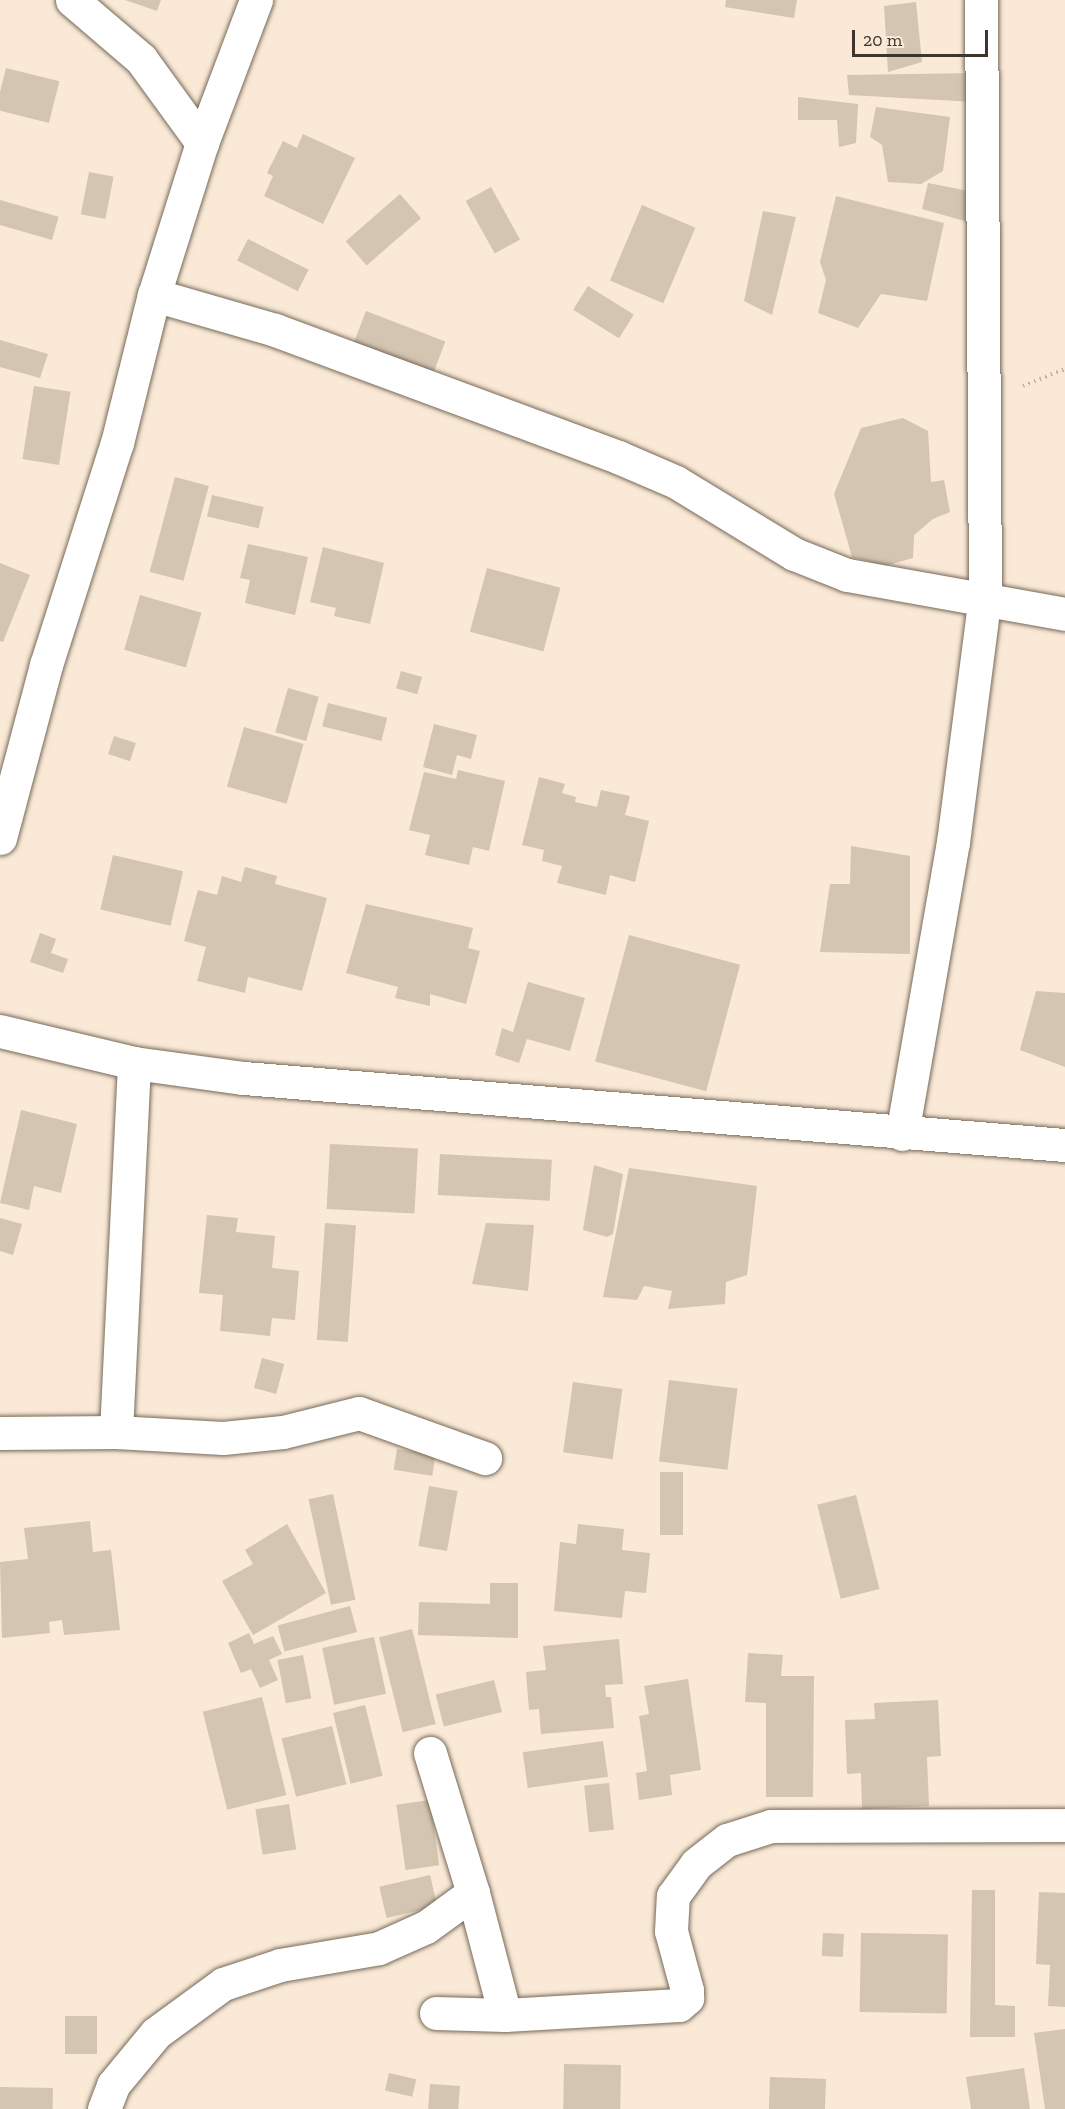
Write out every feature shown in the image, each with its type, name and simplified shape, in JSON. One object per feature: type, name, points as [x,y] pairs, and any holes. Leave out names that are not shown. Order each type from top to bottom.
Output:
[{"type":"street","points":[[72,0],[141,59],[202,144]]},
{"type":"street","points":[[0,838],[46,665],[117,442],[154,295],[202,144],[256,0]]},
{"type":"street","points":[[902,1134],[952,843],[985,597],[981,0]]},
{"type":"street","points":[[154,295],[286,334],[618,457],[686,488],[794,554],[847,575],[985,597],[1065,614]]},
{"type":"street","points":[[0,1032],[134,1063],[244,1078],[902,1134],[1065,1145]]},
{"type":"street","points":[[116,1432],[134,1063]]},
{"type":"street","points":[[0,1433],[116,1432],[223,1438],[283,1432],[358,1413],[486,1458]]},
{"type":"street","points":[[430,1753],[473,1893],[505,2015]]},
{"type":"street","points":[[436,2013],[505,2015],[680,2004],[687,1998],[687,1990],[671,1931],[673,1896],[696,1864],[728,1840],[771,1826],[1065,1825]]},
{"type":"street","points":[[104,2109],[113,2085],[156,2033],[223,1984],[280,1965],[380,1948],[426,1927],[473,1893]]},
{"type":"building","points":[[125,0],[161,0],[157,11]]},
{"type":"building","points":[[726,0],[797,0],[794,18],[725,7]]},
{"type":"building","points":[[916,2],[922,62],[888,72],[884,6]]},
{"type":"building","points":[[6,68],[59,81],[49,123],[0,111],[0,92]]},
{"type":"building","points":[[976,73],[975,102],[849,95],[847,75]]},
{"type":"building","points":[[798,97],[858,104],[856,143],[839,147],[837,120],[798,120]]},
{"type":"building","points":[[876,107],[950,117],[943,171],[921,184],[888,182],[882,145],[870,137]]},
{"type":"building","points":[[303,134],[355,158],[323,224],[264,196],[273,176],[267,173],[283,141],[297,148]]},
{"type":"building","points":[[89,172],[114,177],[105,219],[81,214]]},
{"type":"building","points":[[928,183],[979,193],[975,224],[922,209]]},
{"type":"building","points":[[491,187],[520,239],[495,254],[466,201]]},
{"type":"building","points":[[400,194],[421,218],[367,265],[346,241]]},
{"type":"building","points":[[836,196],[944,223],[927,301],[881,294],[858,328],[818,313],[826,280],[820,262]]},
{"type":"building","points":[[0,200],[59,217],[52,240],[0,225]]},
{"type":"building","points":[[642,205],[695,228],[663,303],[610,280]]},
{"type":"building","points":[[763,211],[796,217],[772,315],[744,301]]},
{"type":"building","points":[[248,239],[309,270],[298,291],[237,260]]},
{"type":"building","points":[[588,286],[634,315],[619,338],[573,310]]},
{"type":"building","points":[[366,311],[445,341],[430,383],[350,352]]},
{"type":"building","points":[[0,340],[48,354],[40,378],[0,367]]},
{"type":"building","points":[[34,386],[71,392],[59,465],[22,459]]},
{"type":"building","points":[[903,418],[928,431],[931,482],[944,480],[950,512],[933,519],[914,535],[913,558],[885,566],[852,557],[834,494],[861,428]]},
{"type":"building","points":[[175,477],[209,486],[183,581],[150,572]]},
{"type":"building","points":[[212,495],[264,507],[259,528],[207,516]]},
{"type":"building","points":[[248,544],[308,557],[295,615],[245,603],[250,580],[240,578]]},
{"type":"building","points":[[323,547],[384,563],[370,624],[334,616],[336,608],[310,602]]},
{"type":"building","points":[[0,563],[30,575],[3,642],[0,641]]},
{"type":"building","points":[[487,568],[560,588],[543,651],[470,632]]},
{"type":"building","points":[[140,595],[202,613],[186,667],[124,650]]},
{"type":"building","points":[[401,671],[422,677],[417,694],[396,688]]},
{"type":"building","points":[[288,688],[319,697],[306,741],[275,732]]},
{"type":"building","points":[[328,703],[387,718],[381,741],[322,726]]},
{"type":"building","points":[[434,724],[477,735],[471,759],[457,755],[452,775],[423,767]]},
{"type":"building","points":[[244,727],[304,744],[287,804],[227,787]]},
{"type":"building","points":[[114,736],[136,743],[130,761],[108,754]]},
{"type":"building","points":[[458,770],[505,781],[489,851],[473,847],[469,865],[425,855],[430,835],[409,830],[424,772],[456,779]]},
{"type":"building","points":[[539,777],[565,784],[562,793],[576,797],[575,802],[597,807],[601,790],[630,796],[625,815],[649,821],[635,882],[610,875],[606,895],[557,883],[562,866],[542,861],[544,850],[522,845]]},
{"type":"building","points":[[851,846],[910,856],[910,954],[820,952],[830,884],[850,884]]},
{"type":"building","points":[[113,855],[183,871],[171,926],[100,910]]},
{"type":"building","points":[[245,867],[277,876],[275,884],[327,898],[302,991],[248,977],[245,993],[197,981],[206,947],[184,941],[198,890],[217,895],[222,876],[241,882]]},
{"type":"building","points":[[366,904],[473,928],[468,948],[480,951],[466,1004],[430,994],[430,1006],[395,998],[398,987],[346,973]]},
{"type":"building","points":[[40,933],[56,939],[51,953],[68,959],[63,973],[30,962]]},
{"type":"building","points":[[629,935],[740,965],[706,1091],[595,1062]]},
{"type":"building","points":[[528,982],[585,998],[570,1051],[527,1039],[519,1063],[495,1055],[502,1028],[513,1032]]},
{"type":"building","points":[[1036,991],[1065,993],[1065,1067],[1020,1050]]},
{"type":"building","points":[[21,1110],[77,1124],[61,1193],[34,1186],[29,1210],[0,1203]]},
{"type":"building","points":[[330,1144],[418,1149],[414,1214],[327,1209]]},
{"type":"building","points":[[440,1154],[552,1160],[550,1201],[438,1195]]},
{"type":"building","points":[[594,1165],[623,1174],[613,1234],[607,1237],[583,1230]]},
{"type":"building","points":[[629,1168],[757,1186],[747,1275],[726,1282],[725,1304],[668,1309],[672,1291],[644,1286],[637,1300],[603,1297]]},
{"type":"building","points":[[207,1215],[238,1218],[236,1232],[275,1236],[272,1268],[299,1271],[295,1320],[272,1318],[270,1336],[220,1331],[223,1295],[199,1293]]},
{"type":"building","points":[[0,1218],[22,1224],[13,1255],[0,1251]]},
{"type":"building","points":[[325,1223],[356,1225],[348,1342],[317,1340]]},
{"type":"building","points":[[486,1223],[534,1225],[528,1291],[472,1284]]},
{"type":"building","points":[[262,1358],[284,1364],[276,1394],[254,1388]]},
{"type":"building","points":[[669,1380],[737,1388],[727,1470],[659,1461]]},
{"type":"building","points":[[573,1382],[623,1389],[613,1459],[563,1452]]},
{"type":"building","points":[[397,1449],[436,1455],[432,1476],[394,1470]]},
{"type":"building","points":[[660,1472],[683,1472],[683,1535],[660,1535]]},
{"type":"building","points":[[429,1486],[458,1491],[447,1551],[418,1546]]},
{"type":"building","points":[[333,1494],[355,1600],[331,1605],[309,1499]]},
{"type":"building","points":[[856,1495],[879,1589],[841,1599],[817,1505]]},
{"type":"building","points":[[90,1521],[93,1552],[111,1550],[120,1630],[64,1635],[62,1620],[49,1622],[50,1633],[2,1638],[0,1562],[28,1559],[24,1528]]},
{"type":"building","points":[[287,1524],[326,1593],[253,1635],[222,1581],[253,1564],[245,1550]]},
{"type":"building","points":[[578,1524],[624,1529],[622,1550],[650,1553],[646,1593],[625,1591],[622,1618],[554,1611],[560,1542],[576,1544]]},
{"type":"building","points":[[490,1583],[518,1583],[518,1638],[418,1635],[419,1602],[490,1604]]},
{"type":"building","points":[[350,1606],[357,1632],[285,1651],[278,1625]]},
{"type":"building","points":[[412,1629],[436,1724],[403,1732],[379,1637]]},
{"type":"building","points":[[249,1633],[254,1644],[273,1636],[282,1654],[269,1660],[278,1680],[260,1688],[251,1669],[241,1673],[228,1643]]},
{"type":"building","points":[[374,1637],[386,1694],[334,1705],[322,1648]]},
{"type":"building","points":[[619,1639],[623,1684],[605,1685],[606,1697],[611,1697],[614,1728],[541,1734],[539,1709],[529,1710],[526,1672],[546,1670],[543,1646]]},
{"type":"building","points":[[748,1653],[783,1655],[781,1676],[814,1676],[813,1797],[766,1797],[766,1703],[745,1702]]},
{"type":"building","points":[[303,1655],[311,1698],[286,1703],[277,1660]]},
{"type":"building","points":[[688,1679],[701,1770],[670,1775],[672,1795],[639,1800],[636,1773],[647,1771],[639,1716],[649,1714],[644,1686]]},
{"type":"building","points":[[494,1680],[502,1712],[444,1727],[436,1695]]},
{"type":"building","points":[[262,1697],[286,1795],[227,1810],[203,1712]]},
{"type":"building","points":[[938,1700],[941,1756],[927,1757],[929,1806],[862,1809],[861,1773],[847,1774],[845,1720],[875,1719],[874,1703]]},
{"type":"building","points":[[365,1705],[383,1776],[351,1784],[333,1713]]},
{"type":"building","points":[[332,1726],[347,1784],[296,1797],[282,1739]]},
{"type":"building","points":[[603,1741],[608,1777],[528,1788],[523,1752]]},
{"type":"building","points":[[609,1783],[614,1830],[589,1832],[584,1786]]},
{"type":"building","points":[[430,1800],[439,1865],[406,1870],[396,1805]]},
{"type":"building","points":[[289,1804],[296,1849],[263,1855],[255,1809]]},
{"type":"building","points":[[430,1875],[437,1906],[387,1918],[379,1887]]},
{"type":"building","points":[[972,1890],[995,1890],[995,2005],[1015,2006],[1015,2037],[970,2037]]},
{"type":"building","points":[[1039,1892],[1065,1893],[1065,2007],[1048,2006],[1050,1965],[1036,1964]]},
{"type":"building","points":[[823,1933],[844,1934],[843,1957],[822,1956]]},
{"type":"building","points":[[861,1933],[948,1935],[947,2014],[860,2012]]},
{"type":"building","points":[[65,2016],[97,2016],[97,2054],[65,2054]]},
{"type":"building","points":[[1065,2029],[1065,2109],[1045,2109],[1034,2033]]},
{"type":"building","points":[[564,2064],[621,2065],[620,2109],[563,2109]]},
{"type":"building","points":[[1024,2068],[1030,2109],[971,2109],[966,2077]]},
{"type":"building","points":[[389,2073],[416,2079],[412,2097],[385,2091]]},
{"type":"building","points":[[770,2077],[826,2079],[825,2109],[769,2109]]},
{"type":"building","points":[[430,2084],[460,2086],[458,2109],[428,2109]]},
{"type":"building","points":[[0,2087],[53,2088],[53,2109],[0,2109]]}]
